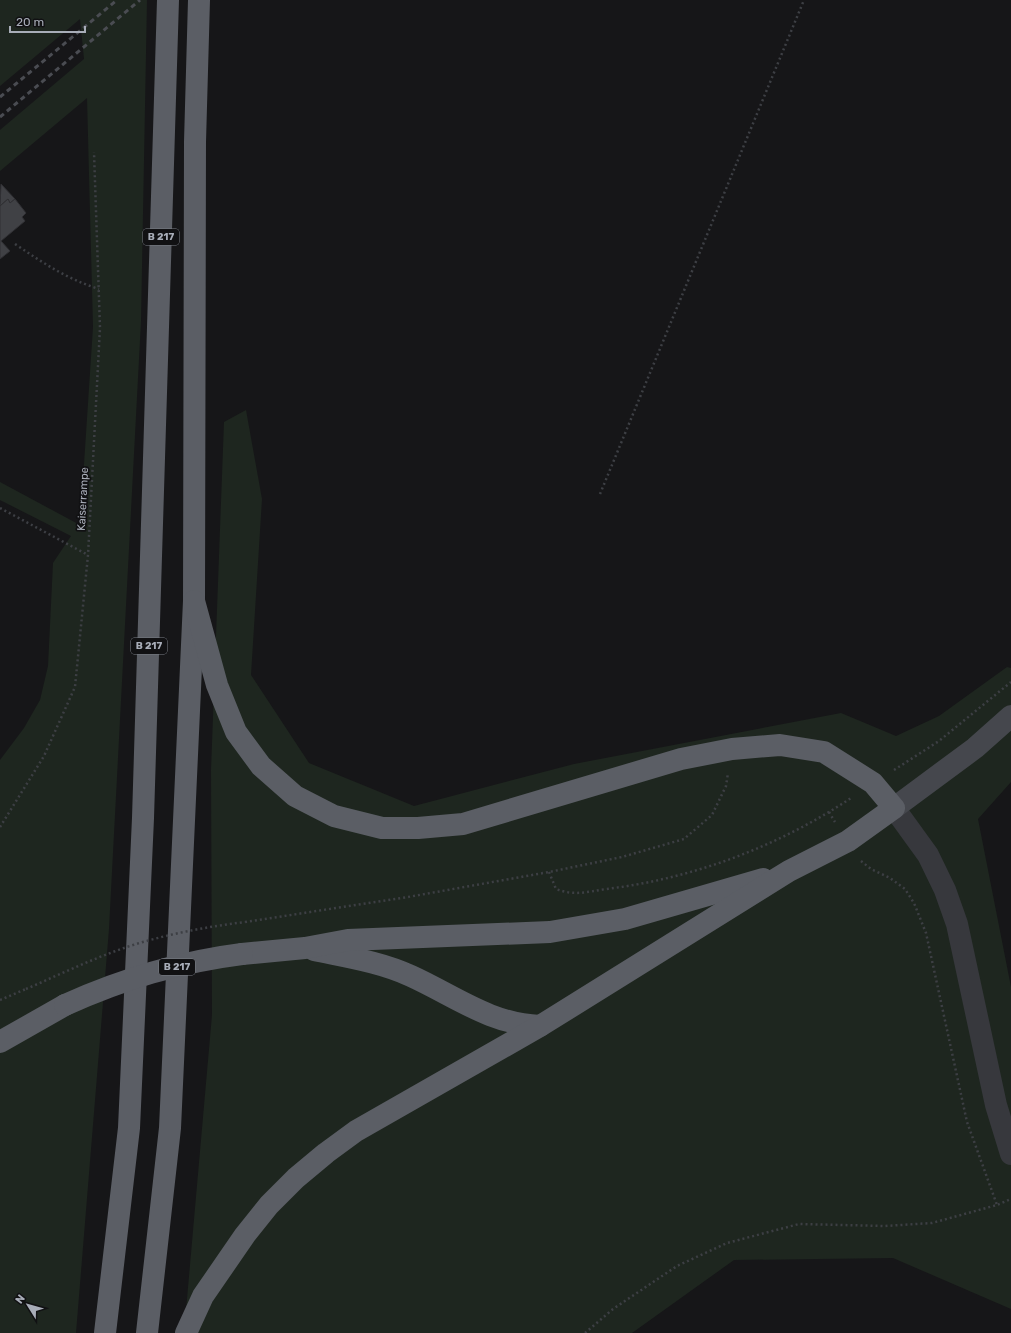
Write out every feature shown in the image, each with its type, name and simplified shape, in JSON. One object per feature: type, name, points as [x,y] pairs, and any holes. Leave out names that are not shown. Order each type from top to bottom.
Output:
[{"type":"highway","name":"B 217","points":[[105,1333],[130,1112],[144,811],[168,0]]},
{"type":"highway","name":"B 217","points":[[147,1333],[170,1128],[194,600],[194,142],[199,0]]},
{"type":"highway","points":[[186,1333],[203,1296],[244,1234],[269,1205],[296,1178],[326,1153],[356,1131],[540,1026],[789,871],[848,841],[894,808],[873,783],[824,752],[780,744],[732,749],[681,759],[463,824],[418,828],[382,828],[334,816],[295,796],[261,766],[236,732],[217,685],[194,600]]},
{"type":"highway","points":[[0,1042],[65,1005],[122,981],[151,972],[211,958],[305,948],[348,940],[550,932],[625,919],[789,871]]},
{"type":"highway","points":[[305,948],[377,964],[410,975],[495,1018],[520,1025],[540,1026]]},
{"type":"main road","points":[[894,808],[953,766],[1011,716]]},
{"type":"street","points":[[894,808],[928,855],[945,890],[957,924],[996,1105],[1011,1154]]},
{"type":"path","points":[[600,494],[804,0]]},
{"type":"path","name":"Kaiserrampe","points":[[0,827],[44,756],[75,687],[88,555],[100,328],[94,152]]},
{"type":"path","points":[[15,244],[69,278],[99,289]]},
{"type":"path","points":[[0,508],[88,555]]},
{"type":"path","points":[[873,783],[939,741],[1011,682]]},
{"type":"path","points":[[0,1000],[95,959],[153,939],[214,926],[408,897],[549,872],[622,857],[684,839],[712,815],[726,786],[732,749]]},
{"type":"path","points":[[549,872],[556,889],[568,894],[632,886],[710,866],[766,844],[829,812],[862,862],[890,878],[905,889],[914,903],[926,933],[967,1122],[997,1205]]},
{"type":"path","points":[[585,1333],[613,1309],[677,1266],[727,1243],[799,1224],[885,1226],[932,1223],[997,1205],[1011,1198]]},
{"type":"shaded area","points":[[0,0],[147,0],[141,321],[109,929],[76,1333],[0,1333],[0,760],[24,728],[40,700],[48,666],[53,563],[71,536],[0,500],[0,482],[80,525],[93,327],[87,98],[0,171],[0,130],[84,59],[80,19],[0,86]]},
{"type":"shaded area","points":[[246,410],[262,499],[251,675],[309,763],[414,806],[574,764],[841,713],[896,736],[939,716],[1007,667],[1011,668],[1011,782],[978,819],[1011,987],[1011,1309],[893,1258],[734,1260],[632,1333],[184,1333],[212,1015],[211,770],[224,422]]},
{"type":"building","points":[[1,184],[15,199],[10,203],[8,199],[0,206]]},
{"type":"building","points":[[8,199],[10,203],[15,199],[26,213],[22,217],[25,221],[1,241],[10,251],[0,259],[0,206]]},
{"type":"railway","points":[[0,97],[117,0]]},
{"type":"railway","points":[[0,117],[140,0]]}]
